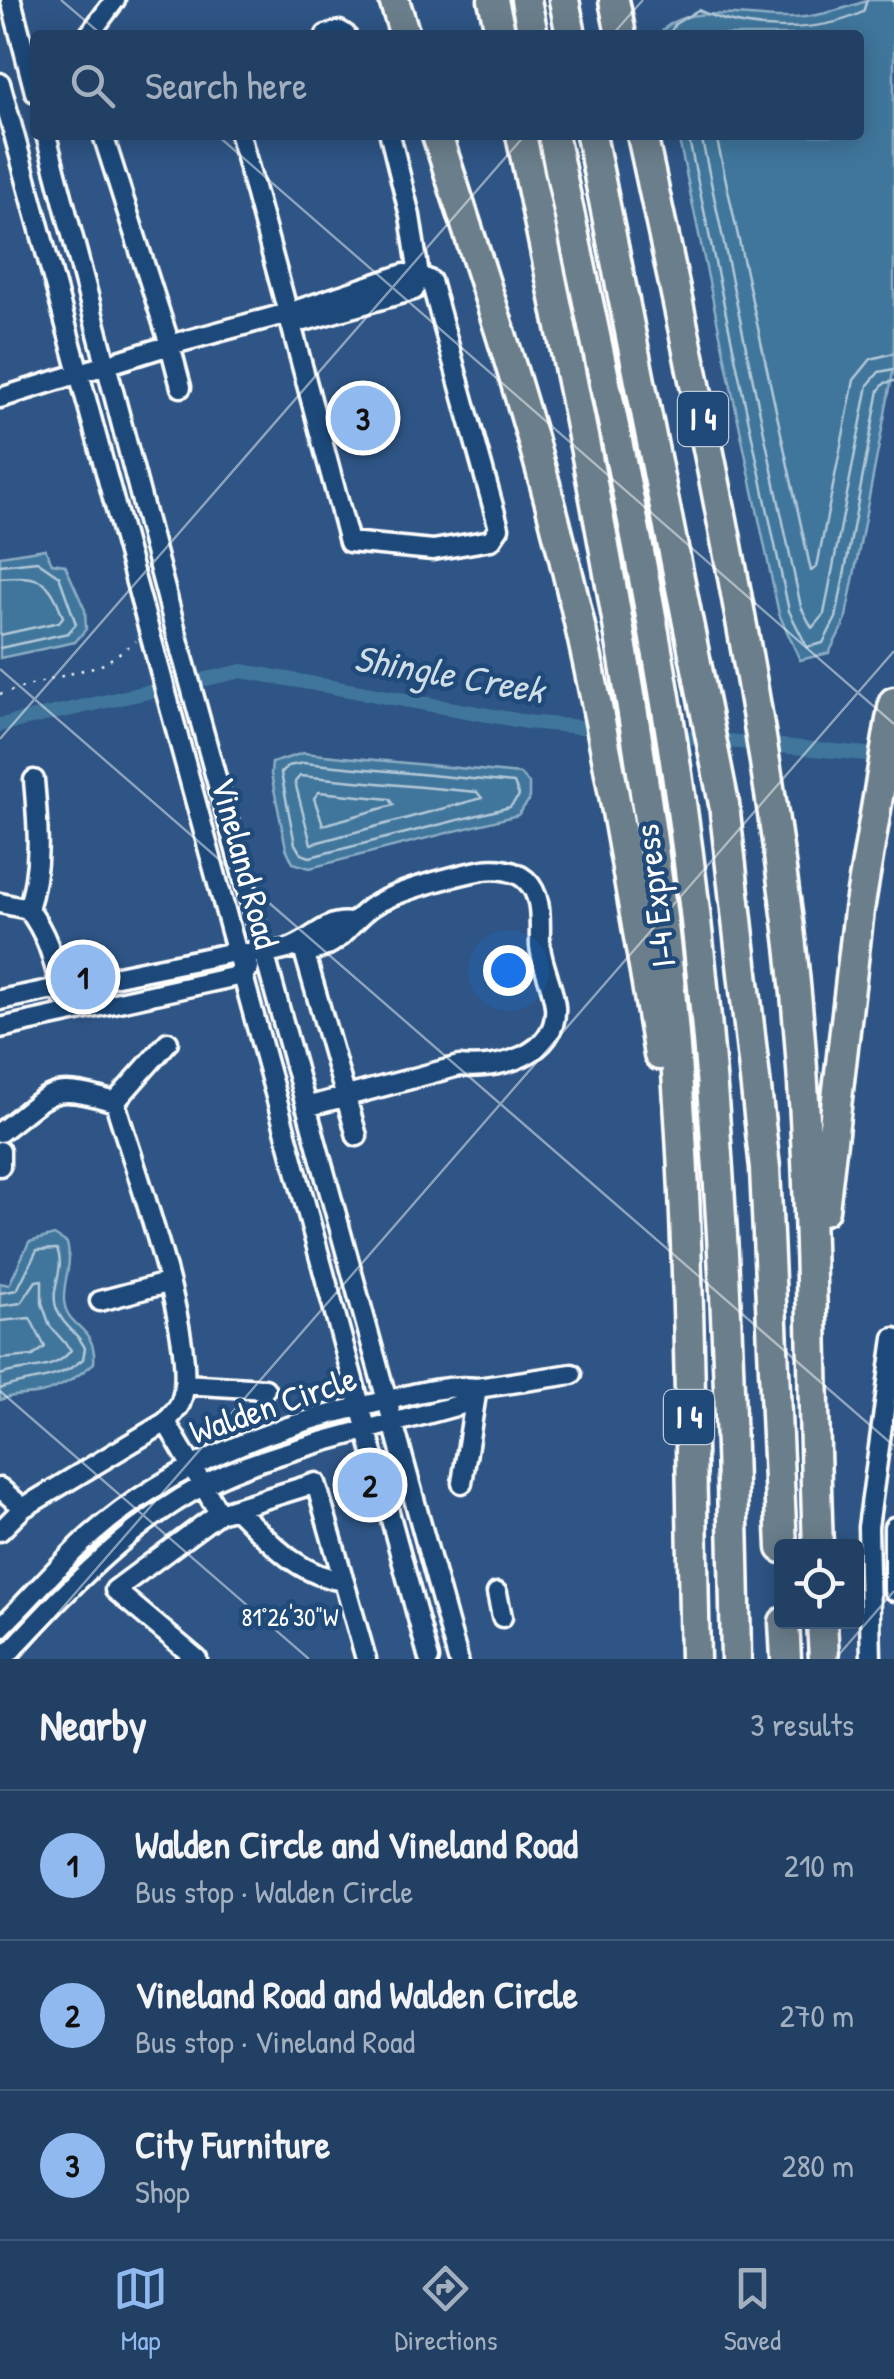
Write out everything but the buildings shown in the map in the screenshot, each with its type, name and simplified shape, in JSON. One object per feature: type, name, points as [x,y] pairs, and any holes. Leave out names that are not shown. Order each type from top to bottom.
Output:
[{"type":"highway","points":[[394,0],[404,30]]},
{"type":"highway","points":[[493,0],[499,30]]},
{"type":"highway","points":[[526,0],[532,30]]},
{"type":"highway","points":[[564,0],[570,30]]},
{"type":"highway","points":[[614,0],[620,30]]},
{"type":"highway","points":[[439,140],[518,384],[590,671],[660,1062],[680,1107]]},
{"type":"highway","name":"I 4","points":[[523,140],[592,475],[642,772],[680,1107],[696,1659]]},
{"type":"highway","name":"I-4 Express","points":[[555,140],[663,676],[681,798],[711,1080],[734,1517],[736,1659]]},
{"type":"highway","points":[[592,140],[724,804],[765,1168],[782,1539]]},
{"type":"highway","name":"I 4","points":[[643,140],[726,526],[770,797],[800,1058],[818,1539]]},
{"type":"highway","points":[[808,1300],[824,1232],[839,1068],[893,710]]},
{"type":"highway","points":[[784,1629],[786,1659]]},
{"type":"highway","points":[[822,1629],[824,1659]]},
{"type":"street","points":[[11,0],[30,63]]},
{"type":"street","points":[[92,30],[114,0]]},
{"type":"street","name":"Vineland Road","points":[[0,83],[430,1659]]},
{"type":"street","name":"Vineland Road","points":[[47,140],[179,643],[458,1659]]},
{"type":"street","points":[[105,140],[181,387]]},
{"type":"street","points":[[241,140],[349,542],[433,550],[491,540],[500,528],[430,281],[418,275]]},
{"type":"street","points":[[0,398],[104,364],[288,313],[304,321],[368,294],[414,290],[418,275],[410,216],[391,140]]},
{"type":"street","points":[[34,780],[40,846],[38,878],[28,909],[54,956],[67,1013]]},
{"type":"street","points":[[0,1000],[235,952],[264,954],[302,944],[314,950],[330,946],[344,936],[350,923],[377,902],[484,870],[507,870],[526,880],[538,901],[540,949],[555,1005],[554,1023],[526,1057],[482,1068],[459,1066],[306,1107]]},
{"type":"street","points":[[0,903],[28,909]]},
{"type":"street","points":[[302,944],[357,1136]]},
{"type":"street","points":[[0,1028],[242,974],[264,954]]},
{"type":"street","points":[[115,1102],[168,1042]]},
{"type":"street","points":[[0,1132],[51,1093],[69,1088],[115,1102]]},
{"type":"street","points":[[0,1531],[24,1508],[166,1422],[180,1404],[184,1384],[183,1337],[115,1102]]},
{"type":"street","points":[[0,1151],[0,1166]]},
{"type":"street","points":[[100,1300],[167,1283]]},
{"type":"street","points":[[871,1659],[868,1527],[894,1338]]},
{"type":"street","name":"Walden Circle","points":[[0,1628],[89,1537],[136,1499],[191,1466],[286,1427],[360,1407],[454,1385],[477,1388],[572,1374]]},
{"type":"street","points":[[184,1384],[265,1389]]},
{"type":"street","points":[[462,1484],[477,1388]]},
{"type":"street","name":"Walden Circle","points":[[3,1659],[90,1566],[148,1521],[204,1488],[243,1467],[466,1402],[477,1388]]},
{"type":"street","points":[[166,1422],[204,1488],[227,1511],[317,1577],[344,1580]]},
{"type":"street","points":[[197,1659],[115,1590],[227,1511],[316,1484],[366,1659]]},
{"type":"street","points":[[0,1488],[24,1508]]},
{"type":"street","points":[[894,1527],[894,1591]]},
{"type":"street","points":[[497,1593],[502,1617]]},
{"type":"path","points":[[0,694],[104,664],[136,640]]},
{"type":"water","points":[[869,0],[894,0],[894,367],[845,622],[829,653],[800,660],[779,614],[679,140],[864,140],[864,30],[664,30],[683,18],[699,15],[774,18],[831,12]]},
{"type":"water","points":[[45,549],[52,563],[65,565],[85,610],[86,629],[75,642],[0,658],[0,556]]},
{"type":"water","points":[[303,753],[520,774],[529,783],[529,800],[518,815],[310,868],[293,863],[286,848],[271,774],[272,763]]},
{"type":"water","points":[[54,1235],[67,1243],[69,1251],[66,1309],[91,1341],[94,1363],[56,1388],[0,1400],[0,1283],[9,1285],[29,1242]]},
{"type":"waterway","name":"Shingle Creek","points":[[0,725],[242,671],[527,722],[887,756]]},
{"type":"place","name":"City Furniture","points":[[363,418]]},
{"type":"place","name":"Walden Circle and Vineland Road","points":[[83,977]]},
{"type":"place","name":"Vineland Road and Walden Circle","points":[[370,1485]]}]
